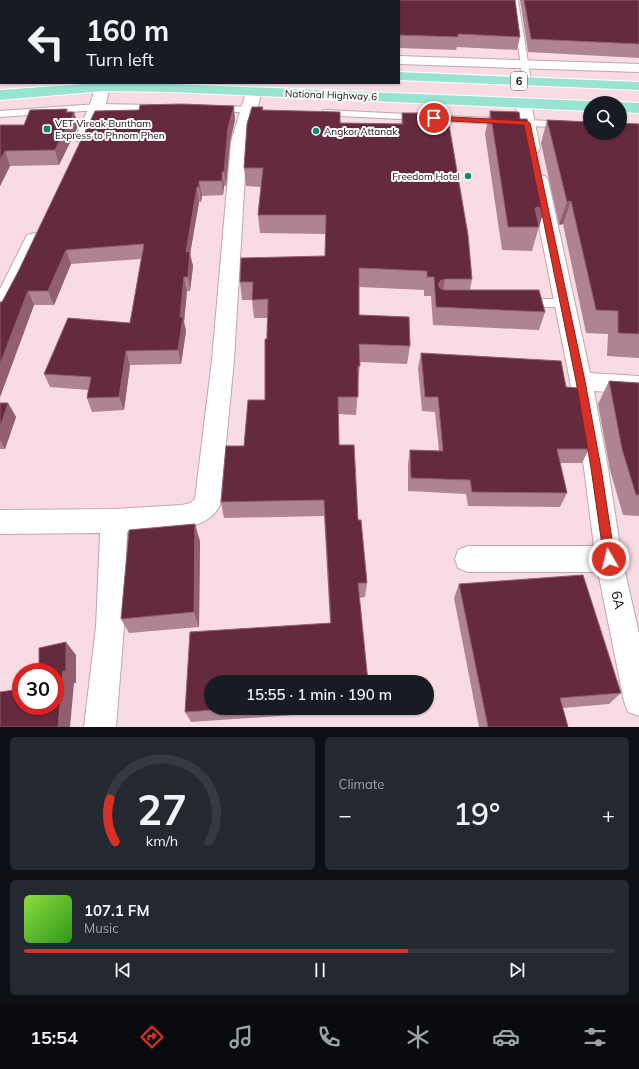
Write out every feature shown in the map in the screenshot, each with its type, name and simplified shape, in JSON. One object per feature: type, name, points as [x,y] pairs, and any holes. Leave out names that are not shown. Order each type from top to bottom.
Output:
[{"type":"main road","name":"6","points":[[400,76],[639,86]]},
{"type":"main road","name":"National Highway 6","points":[[1,97],[104,85],[256,104],[523,103],[583,106]]},
{"type":"main road","points":[[627,107],[639,108]]},
{"type":"street","points":[[400,60],[639,68]]},
{"type":"street","points":[[76,152],[97,107],[104,85]]},
{"type":"street","name":"6A","points":[[523,103],[580,381],[596,468],[609,559],[639,701]]},
{"type":"street","points":[[0,522],[114,521],[182,517],[197,513],[207,505],[223,360],[239,142],[256,104]]},
{"type":"street","points":[[0,310],[42,222]]},
{"type":"street","points":[[580,381],[639,385]]},
{"type":"street","points":[[100,727],[110,627],[114,521]]},
{"type":"street","points":[[468,559],[609,559]]},
{"type":"lane","points":[[515,0],[527,81]]},
{"type":"lane","points":[[209,109],[256,104]]},
{"type":"lane","points":[[0,114],[97,107],[161,108]]},
{"type":"lane","points":[[312,113],[583,126]]},
{"type":"lane","points":[[518,303],[564,303]]},
{"type":"building","points":[[400,0],[515,0],[520,37],[458,34],[458,37],[400,35]]},
{"type":"building","points":[[524,0],[639,0],[639,44],[531,39]]},
{"type":"building","points":[[182,104],[234,106],[228,128],[222,181],[199,181],[199,187],[197,187],[186,252],[190,252],[188,277],[184,277],[180,317],[183,317],[178,350],[126,351],[119,397],[87,398],[91,377],[44,374],[68,318],[130,323],[144,244],[66,250],[48,291],[28,291],[0,364],[0,302],[2,302],[18,272],[95,111],[139,110],[140,105]]},
{"type":"building","points":[[252,107],[263,107],[262,110],[340,112],[340,123],[403,124],[402,113],[447,113],[468,235],[472,279],[445,279],[440,281],[438,285],[441,289],[445,290],[539,290],[545,312],[436,307],[434,277],[427,277],[427,271],[359,268],[359,315],[409,317],[410,346],[359,344],[360,366],[358,366],[358,397],[338,397],[339,445],[354,445],[358,520],[361,520],[367,583],[358,583],[367,675],[204,675],[204,711],[185,712],[190,632],[331,623],[324,500],[221,502],[226,446],[244,446],[248,400],[265,400],[265,339],[267,339],[268,299],[252,300],[253,282],[240,282],[241,258],[325,256],[326,215],[258,215],[263,168],[244,168],[247,124]]},
{"type":"building","points":[[67,109],[66,112],[74,112],[55,150],[5,151],[0,160],[0,125],[24,125],[30,110]]},
{"type":"building","points":[[490,111],[519,112],[520,119],[527,119],[545,206],[535,208],[539,227],[508,227]]},
{"type":"building","points":[[547,120],[583,122],[583,140],[627,140],[627,123],[639,124],[639,334],[618,333],[618,311],[596,310],[571,201],[567,202]]},
{"type":"building","points":[[421,353],[561,361],[566,387],[578,388],[589,449],[557,449],[567,493],[472,492],[470,480],[411,478],[410,450],[443,451],[438,397],[425,397]]},
{"type":"building","points":[[609,381],[639,383],[639,495],[636,495],[622,449]]},
{"type":"building","points":[[0,403],[8,403],[0,428]]},
{"type":"building","points":[[195,524],[194,612],[121,619],[129,530]]},
{"type":"building","points":[[583,575],[621,693],[560,698],[568,727],[488,727],[459,584]]},
{"type":"building","points":[[66,642],[66,671],[64,671],[64,663],[39,663],[39,648]]},
{"type":"building","points":[[12,690],[12,715],[59,715],[58,727],[0,727],[0,692]]},
{"type":"place","name":"VET Vireak Buntham Express to Phnom Phen","points":[[47,129]]},
{"type":"place","name":"Angkor Attanak","points":[[316,131]]},
{"type":"place","name":"Freedom Hotel","points":[[468,176]]},
{"type":"route","points":[[434,118],[527,123],[580,381],[596,468],[609,559]]}]
